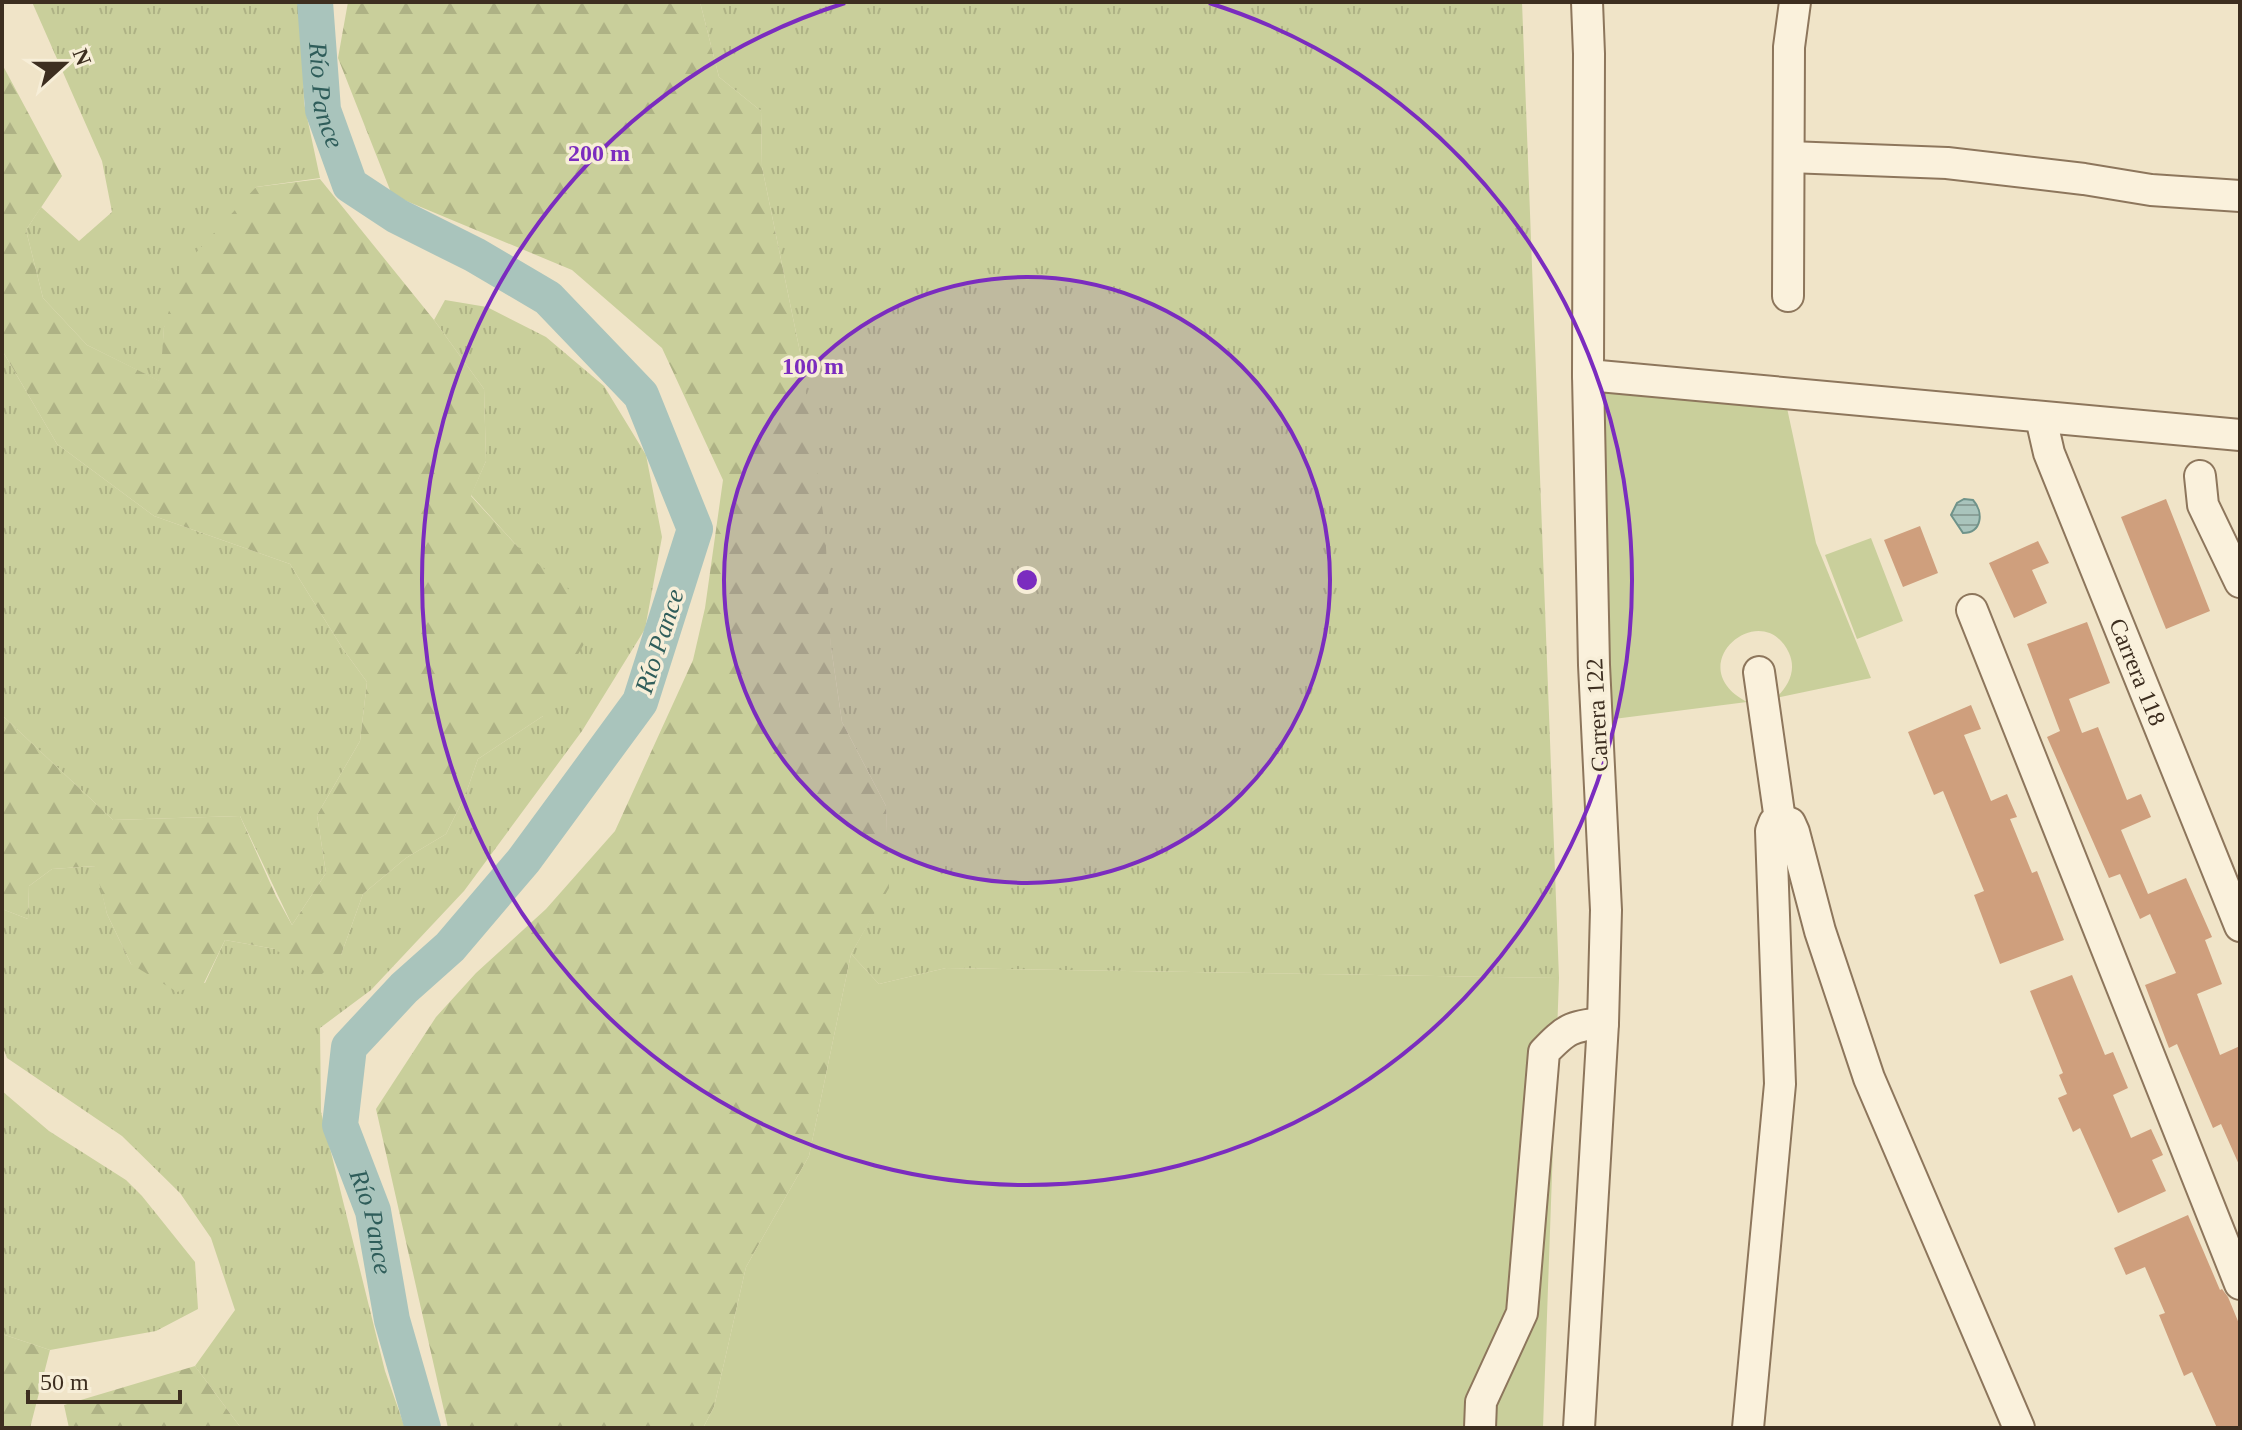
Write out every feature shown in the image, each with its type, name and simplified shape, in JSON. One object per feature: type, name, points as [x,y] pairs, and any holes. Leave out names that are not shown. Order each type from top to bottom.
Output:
[{"type":"street","name":"Carrera 122","points":[[1579,1428],[1603,1023],[1606,910],[1594,665],[1588,375],[1587,2]]},
{"type":"street","points":[[1788,296],[1789,47],[1795,2]]},
{"type":"street","points":[[1789,157],[1947,163],[2151,190],[2240,196]]},
{"type":"street","points":[[1588,375],[2240,435]]},
{"type":"street","name":"Carrera 118","points":[[2041,418],[2049,453],[2240,926]]},
{"type":"street","points":[[2200,476],[2203,505],[2240,582]]},
{"type":"street","points":[[1972,610],[2240,1284]]},
{"type":"street","points":[[1759,672],[1780,820]]},
{"type":"street","points":[[1748,1428],[1780,1084],[1771,831],[1774,823],[1780,820],[1790,823],[1794,832],[1820,931],[1869,1078],[2019,1428]]},
{"type":"street","points":[[1480,1428],[1481,1402],[1522,1313],[1544,1052],[1576,1026],[1603,1023]]},
{"type":"green space","points":[[32,2],[302,2],[304,103],[320,178],[256,187],[164,327],[161,382],[87,345],[43,298],[26,230],[41,207],[79,241],[112,212],[102,161]]},
{"type":"green space","points":[[348,2],[700,2],[719,77],[761,111],[762,167],[800,352],[825,527],[831,647],[842,722],[886,806],[889,888],[851,954],[809,1156],[746,1267],[714,1407],[703,1428],[448,1428],[376,1109],[436,1017],[476,973],[546,909],[615,831],[693,660],[705,608],[723,480],[662,348],[572,270],[392,195],[338,58]]},
{"type":"green space","points":[[700,2],[1522,2],[1559,978],[946,968],[879,984],[851,954],[888,888],[886,806],[842,722],[831,647],[800,352],[762,167],[761,111],[719,77]]},
{"type":"green space","points":[[2,64],[62,176],[26,230],[43,298],[87,345],[160,381],[164,327],[182,268],[256,187],[320,179],[434,320],[484,389],[486,461],[471,496],[518,547],[579,598],[585,642],[543,716],[478,759],[465,796],[446,834],[406,858],[363,894],[341,955],[316,980],[275,949],[225,940],[204,983],[177,992],[131,964],[107,914],[95,866],[52,869],[29,886],[28,919],[2,909],[2,715],[113,820],[240,816],[292,925],[326,873],[317,815],[360,741],[367,682],[290,564],[154,516],[57,444],[2,350]]},
{"type":"green space","points":[[445,300],[487,307],[546,337],[604,386],[646,455],[662,537],[645,629],[582,731],[464,891],[371,990],[320,1028],[321,1112],[385,1371],[405,1428],[241,1428],[195,1366],[235,1310],[211,1238],[180,1193],[122,1136],[7,1058],[2,1045],[2,909],[28,919],[29,886],[52,869],[96,866],[107,914],[131,964],[205,983],[225,940],[275,949],[341,955],[363,894],[406,858],[446,834],[465,796],[478,759],[543,716],[518,547],[471,495],[486,461],[484,389],[434,320]]},
{"type":"green space","points":[[2,350],[57,444],[154,516],[290,564],[367,682],[360,741],[317,815],[326,873],[292,925],[240,816],[113,820],[2,715]]},
{"type":"green space","points":[[1588,375],[1784,394],[1816,543],[1871,678],[1776,698],[1790,678],[1791,660],[1777,637],[1761,631],[1746,634],[1732,642],[1723,655],[1721,671],[1728,687],[1747,702],[1598,721]]},
{"type":"green space","points":[[1871,538],[1903,621],[1857,639],[1825,555]]},
{"type":"green space","points":[[851,954],[879,984],[946,968],[1559,978],[1543,1428],[703,1428],[714,1407],[746,1267],[809,1156]]},
{"type":"green space","points":[[2,1091],[49,1131],[126,1180],[142,1196],[195,1262],[198,1309],[156,1331],[50,1350],[2,1334]]},
{"type":"green space","points":[[2,1334],[50,1350],[30,1428],[2,1428]]},
{"type":"green space","points":[[195,1366],[241,1428],[69,1428],[64,1405]]},
{"type":"water","points":[[1964,499],[1973,500],[1980,516],[1974,530],[1963,533],[1951,515],[1957,503]]},
{"type":"building","points":[[2166,499],[2210,611],[2166,629],[2121,517]]},
{"type":"building","points":[[1920,526],[1938,573],[1903,587],[1884,540]]},
{"type":"building","points":[[2038,541],[2049,563],[2032,570],[2047,603],[2014,618],[1989,563]]},
{"type":"building","points":[[2087,622],[2110,683],[2069,699],[2082,733],[2098,727],[2127,800],[2141,794],[2151,817],[2121,830],[2148,894],[2186,878],[2212,937],[2205,940],[2222,984],[2197,994],[2220,1055],[2240,1046],[2240,1167],[2221,1124],[2213,1128],[2177,1044],[2169,1048],[2145,985],[2176,973],[2150,914],[2140,919],[2120,874],[2109,878],[2047,737],[2060,731],[2027,644]]},
{"type":"building","points":[[1971,705],[1981,729],[1964,735],[1991,801],[2007,794],[2017,817],[2010,819],[2032,873],[2037,871],[2064,940],[2000,964],[1974,895],[1984,891],[1943,791],[1934,795],[1908,732]]},
{"type":"building","points":[[2072,975],[2105,1055],[2113,1052],[2128,1088],[2113,1095],[2131,1138],[2151,1129],[2163,1155],[2152,1160],[2166,1191],[2118,1213],[2080,1128],[2073,1132],[2058,1098],[2067,1094],[2059,1075],[2063,1073],[2030,991]]},
{"type":"building","points":[[2188,1215],[2220,1290],[2228,1297],[2240,1326],[2240,1428],[2217,1428],[2192,1372],[2184,1376],[2159,1315],[2165,1313],[2145,1267],[2126,1275],[2114,1248]]},
{"type":"waterway","name":"Río Pance","points":[[315,2],[323,110],[350,185],[397,216],[475,255],[548,298],[641,395],[695,529],[640,702],[524,860],[450,947],[404,988],[349,1047],[340,1125],[373,1211],[392,1320],[423,1428]]}]
